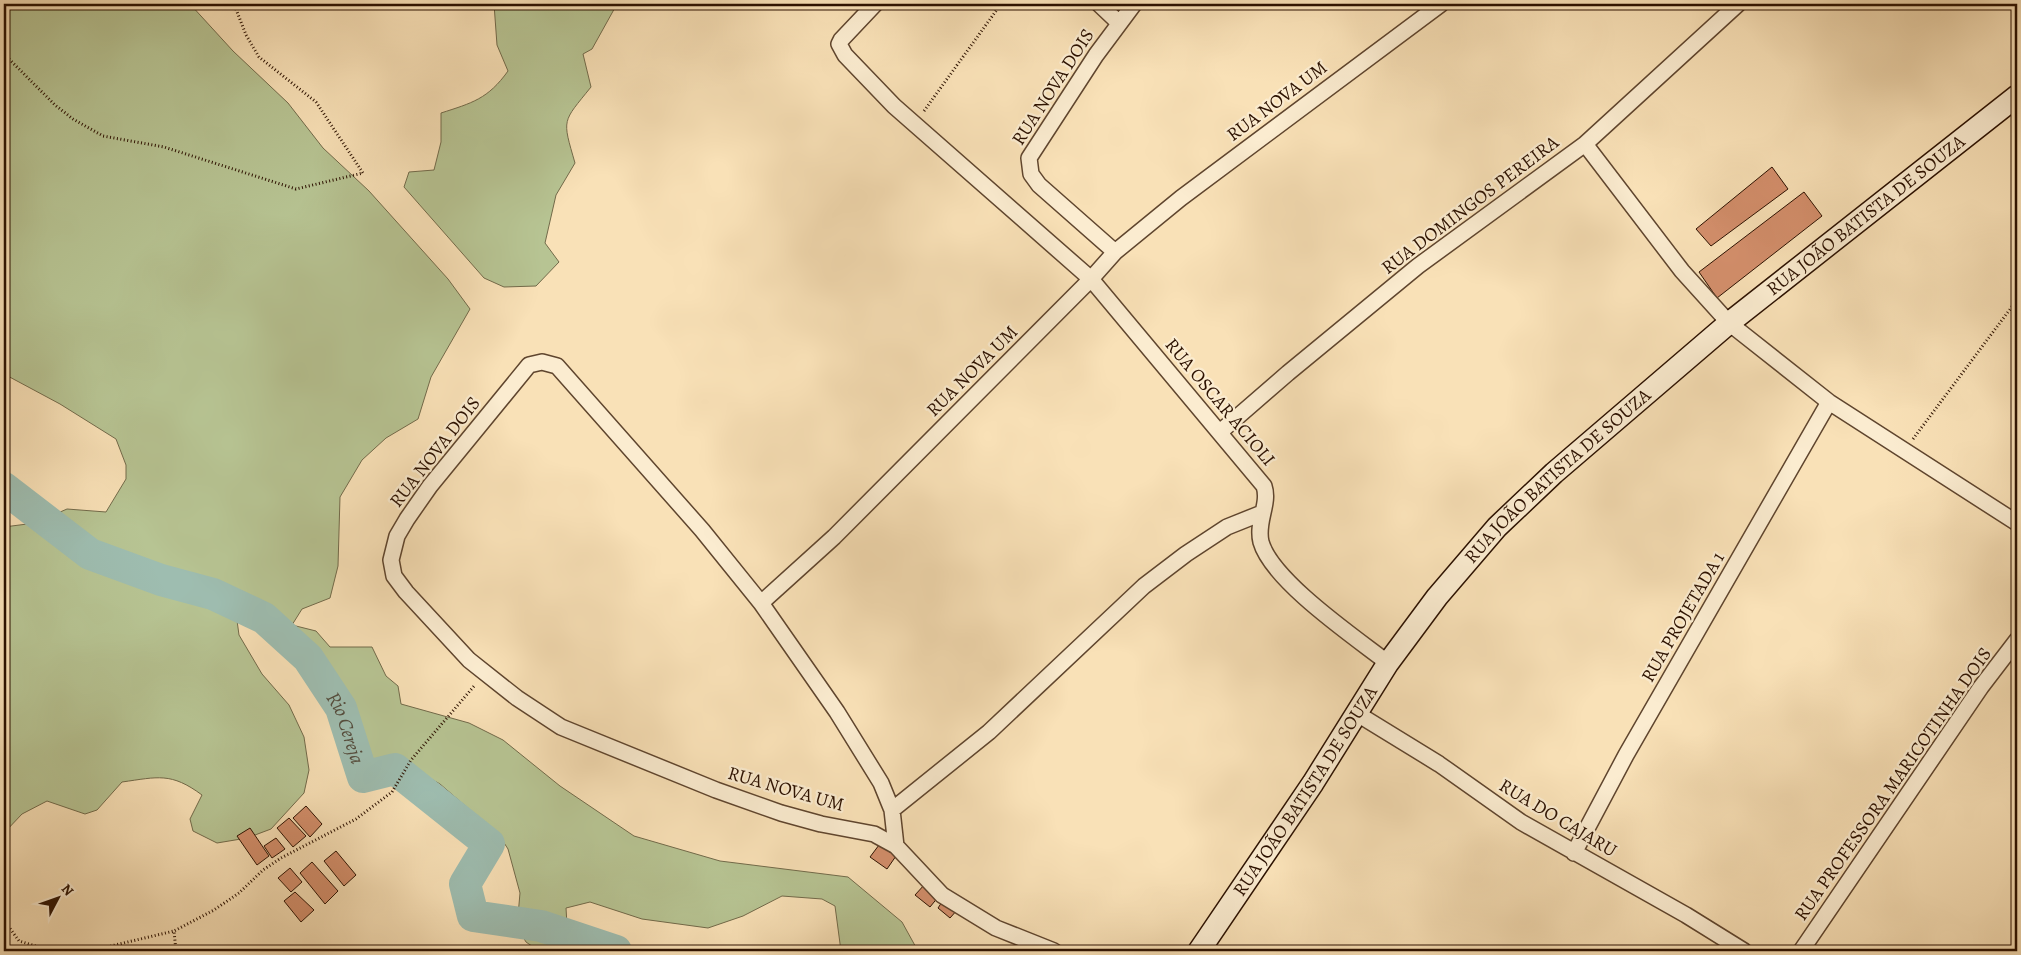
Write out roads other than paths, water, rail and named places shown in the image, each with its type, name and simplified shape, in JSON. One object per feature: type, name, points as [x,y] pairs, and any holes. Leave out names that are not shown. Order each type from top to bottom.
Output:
[{"type":"street","name":"RUA OSCAR ACIOLI","points":[[875,4],[846,33],[839,44],[840,49],[894,106],[1091,279],[1264,486],[1266,494],[1260,523],[1262,542],[1275,566],[1318,608],[1388,663]]},
{"type":"street","points":[[1099,4],[1118,22]]},
{"type":"street","name":"RUA NOVA DOIS","points":[[1115,252],[1039,185],[1031,174],[1028,158],[1118,22],[1134,4]]},
{"type":"street","name":"RUA NOVA UM","points":[[761,603],[834,537],[1091,279],[1115,252],[1181,198],[1441,4]]},
{"type":"street","name":"RUA DOMINGOS PEREIRA","points":[[1220,432],[1288,373],[1418,266],[1585,144],[1738,4]]},
{"type":"street","name":"RUA JOÃO BATISTA DE SOUZA","points":[[1199,951],[1313,783],[1388,663],[1437,597],[1498,527],[1554,473],[1729,323],[2013,105]]},
{"type":"street","points":[[1585,144],[1682,270],[1729,323],[1829,402],[2017,523]]},
{"type":"street","name":"RUA NOVA DOIS","points":[[664,769],[561,727],[469,660],[406,592],[394,576],[390,560],[397,536],[430,486],[482,426],[520,374],[530,365],[542,362],[557,366],[702,530],[761,603]]},
{"type":"street","name":"RUA PROJETADA 1","points":[[1574,853],[1626,755],[1829,402]]},
{"type":"street","points":[[892,810],[989,732],[1144,586],[1186,554],[1227,527],[1262,513]]},
{"type":"street","points":[[761,603],[858,742],[881,783],[892,810],[896,846]]},
{"type":"street","name":"RUA PROFESSORA MARICOTINHA DOIS","points":[[1801,951],[1981,687],[2017,640]]},
{"type":"street","name":"RUA DO CAJARU","points":[[1356,713],[1439,764],[1521,822],[1686,915],[1744,951]]},
{"type":"street","name":"RUA NOVA UM","points":[[664,769],[716,790],[736,795],[781,812],[821,824],[874,834],[896,846],[942,895],[988,923],[1054,951]]},
{"type":"waterway","name":"Rio Cereja","points":[[4,488],[90,554],[161,580],[213,594],[264,618],[308,658],[341,708],[363,777],[395,769],[489,844],[465,884],[473,916],[541,926],[616,951]]}]
